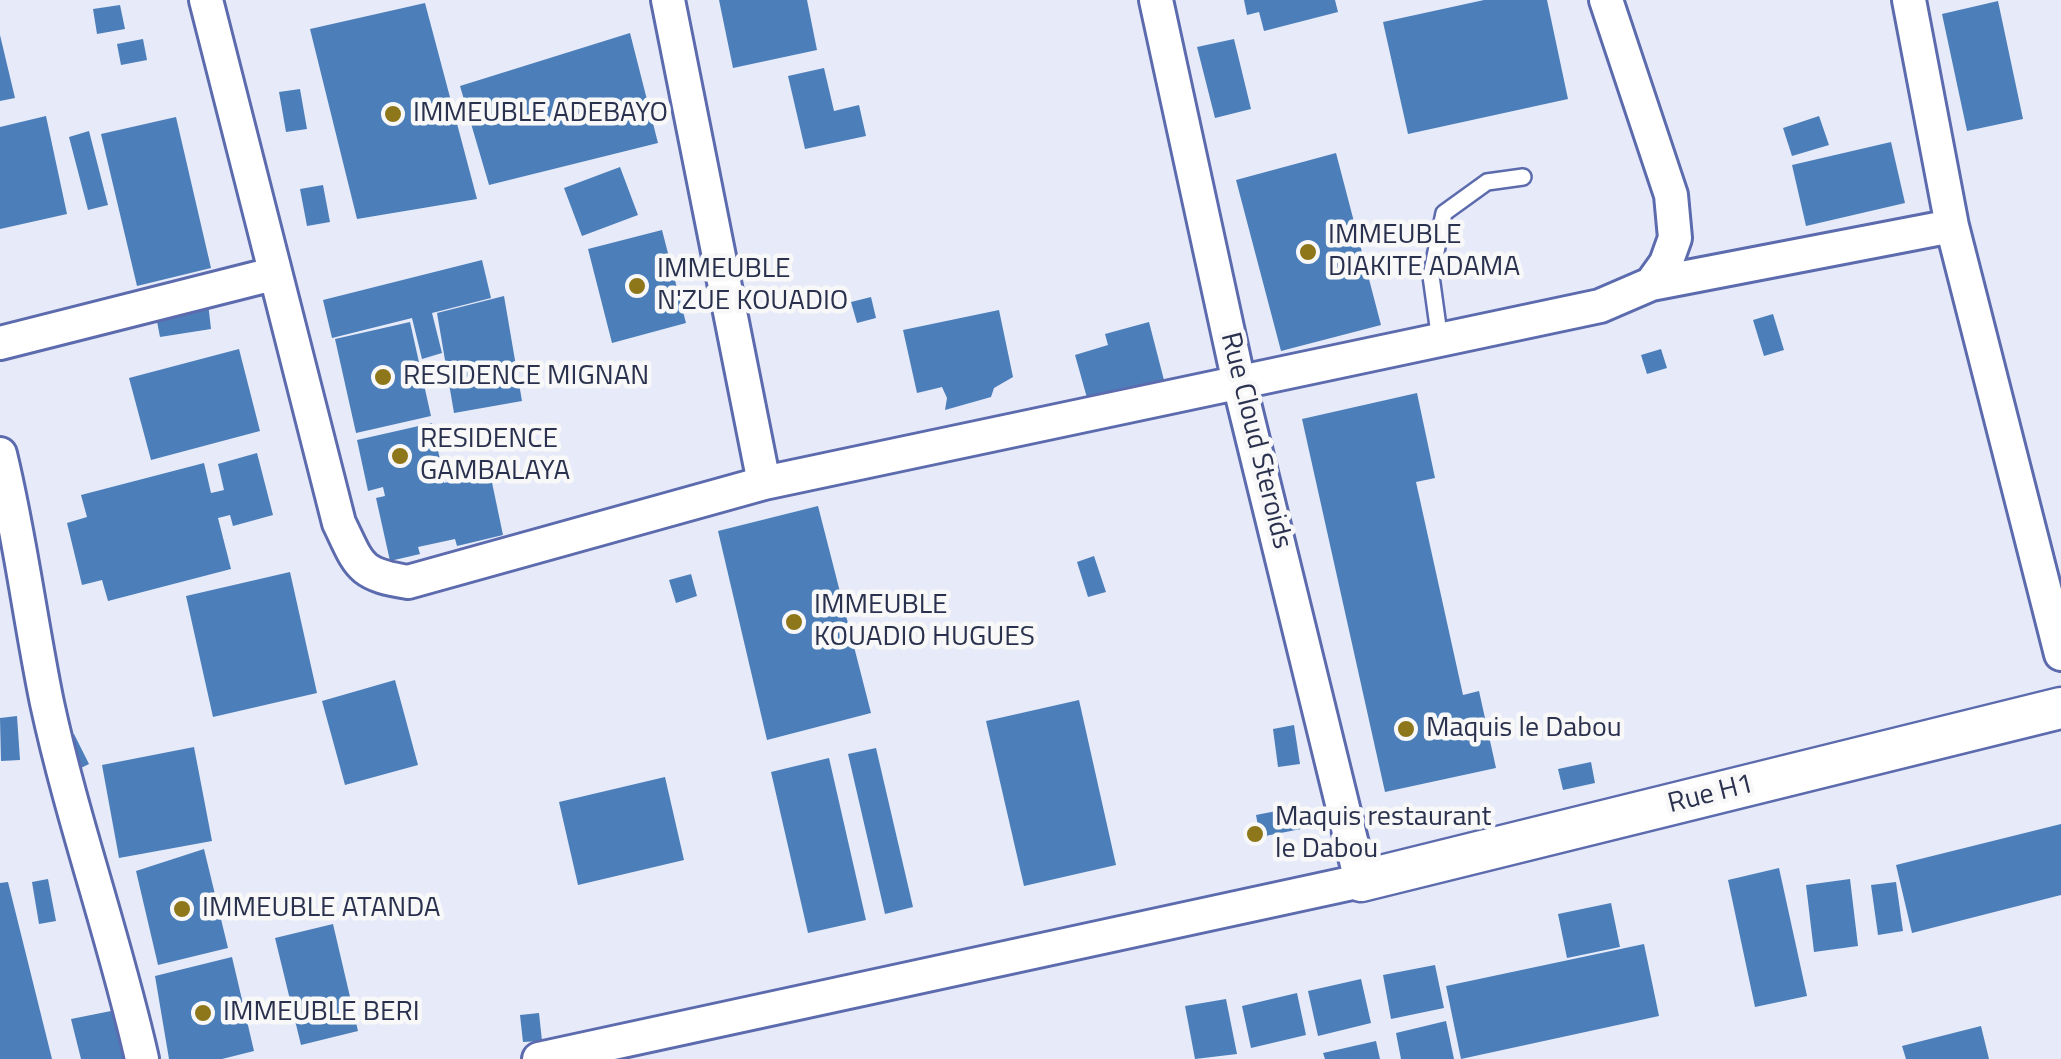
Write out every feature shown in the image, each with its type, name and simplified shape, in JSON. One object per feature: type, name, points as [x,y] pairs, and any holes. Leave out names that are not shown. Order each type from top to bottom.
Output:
[{"type":"street","points":[[206,0],[339,523],[357,560],[376,577],[408,582],[764,483],[1600,306],[1650,284],[1952,226]]},
{"type":"street","points":[[668,0],[764,483]]},
{"type":"street","name":"Rue Cloud Steroids","points":[[1156,0],[1239,383],[1360,881]]},
{"type":"street","points":[[1606,0],[1671,194],[1675,238],[1666,263],[1650,284]]},
{"type":"street","points":[[1908,0],[1952,226],[2061,654]]},
{"type":"street","points":[[0,343],[273,274]]},
{"type":"street","points":[[0,454],[52,721],[142,1059]]},
{"type":"street","name":"Rue H1","points":[[1360,881],[2061,708]]},
{"type":"street","points":[[540,1059],[1360,881]]},
{"type":"lane","points":[[1440,340],[1431,276],[1444,214],[1487,182],[1523,177]]},
{"type":"building","points":[[719,0],[807,0],[817,50],[733,68]]},
{"type":"building","points":[[1244,0],[1335,0],[1338,12],[1264,31],[1259,12],[1247,15]]},
{"type":"building","points":[[1484,0],[1547,0],[1568,99],[1408,134],[1383,22]]},
{"type":"building","points":[[1998,1],[2023,119],[1967,131],[1942,14]]},
{"type":"building","name":"IMMEUBLE ADEBAYO","points":[[425,3],[477,199],[357,219],[310,29]]},
{"type":"building","points":[[120,5],[125,29],[97,34],[93,9]]},
{"type":"building","points":[[630,33],[658,143],[489,185],[460,86]]},
{"type":"building","points":[[0,35],[15,98],[0,101]]},
{"type":"building","points":[[143,39],[147,60],[121,65],[117,44]]},
{"type":"building","points":[[1234,39],[1251,109],[1215,118],[1197,47]]},
{"type":"building","points":[[824,68],[834,111],[859,105],[866,136],[805,149],[788,76]]},
{"type":"building","points":[[300,89],[307,129],[286,132],[279,92]]},
{"type":"building","points":[[46,116],[67,214],[0,229],[0,127]]},
{"type":"building","points":[[1819,116],[1829,145],[1792,156],[1783,128]]},
{"type":"building","points":[[176,117],[211,268],[137,286],[101,134]]},
{"type":"building","points":[[89,131],[108,205],[88,210],[69,137]]},
{"type":"building","points":[[1891,142],[1905,203],[1806,226],[1792,165]]},
{"type":"building","name":"IMMEUBLE DIAKITE ADAMA","points":[[1336,153],[1381,325],[1281,351],[1236,180]]},
{"type":"building","points":[[620,167],[638,215],[582,236],[564,188]]},
{"type":"building","points":[[323,185],[330,222],[307,226],[300,189]]},
{"type":"building","name":"IMMEUBLE N'ZUE KOUADIO","points":[[662,230],[686,323],[612,343],[588,249]]},
{"type":"building","points":[[482,260],[491,298],[432,313],[442,353],[422,359],[412,318],[332,338],[323,300]]},
{"type":"building","points":[[504,296],[522,401],[454,413],[437,313]]},
{"type":"building","points":[[871,297],[876,318],[857,323],[851,302]]},
{"type":"building","points":[[208,303],[211,329],[160,337],[155,311]]},
{"type":"building","points":[[999,310],[1013,377],[994,388],[991,397],[945,410],[947,398],[942,387],[917,393],[903,330]]},
{"type":"building","points":[[1773,314],[1784,350],[1764,356],[1753,320]]},
{"type":"building","name":"RESIDENCE MIGNAN","points":[[410,322],[431,416],[356,433],[335,339]]},
{"type":"building","points":[[1149,322],[1165,384],[1089,405],[1075,355],[1108,345],[1105,334]]},
{"type":"building","points":[[239,349],[260,431],[151,460],[129,378]]},
{"type":"building","points":[[1661,349],[1667,368],[1647,374],[1641,355]]},
{"type":"building","points":[[1417,393],[1435,478],[1416,482],[1463,695],[1479,691],[1496,768],[1385,792],[1302,419]]},
{"type":"building","points":[[432,423],[443,473],[418,480],[443,475],[444,483],[490,473],[503,535],[457,546],[455,539],[418,547],[420,554],[390,561],[376,498],[385,496],[383,487],[368,491],[357,440]]},
{"type":"building","points":[[257,453],[273,515],[233,526],[230,515],[218,518],[231,569],[108,601],[102,580],[82,585],[67,523],[87,517],[81,495],[204,463],[211,493],[224,490],[218,464]]},
{"type":"building","name":"IMMEUBLE KOUADIO HUGUES","points":[[818,506],[871,713],[767,740],[718,531]]},
{"type":"building","points":[[1094,556],[1106,592],[1088,597],[1077,562]]},
{"type":"building","points":[[290,572],[317,693],[213,717],[186,596]]},
{"type":"building","points":[[691,574],[697,596],[676,603],[669,580]]},
{"type":"building","points":[[395,680],[418,765],[345,785],[322,701]]},
{"type":"building","points":[[1079,700],[1116,865],[1024,886],[986,721]]},
{"type":"building","points":[[17,716],[20,760],[1,761],[0,718]]},
{"type":"building","points":[[1294,725],[1300,764],[1278,767],[1273,729]]},
{"type":"building","points":[[74,734],[89,764],[77,770],[63,740]]},
{"type":"building","points":[[194,747],[212,841],[119,858],[102,765]]},
{"type":"building","points":[[876,748],[913,907],[885,914],[848,754]]},
{"type":"building","points":[[829,758],[866,920],[808,933],[771,772]]},
{"type":"building","points":[[1591,762],[1595,783],[1563,790],[1558,769]]},
{"type":"building","points":[[665,777],[684,860],[578,885],[559,802]]},
{"type":"building","points":[[1297,807],[1301,829],[1260,837],[1256,815]]},
{"type":"building","points":[[2061,824],[2061,895],[1912,933],[1896,865]]},
{"type":"building","name":"IMMEUBLE ATANDA","points":[[204,849],[228,948],[158,965],[136,871]]},
{"type":"building","points":[[1779,868],[1807,996],[1755,1007],[1728,880]]},
{"type":"building","points":[[48,879],[56,921],[39,924],[32,882]]},
{"type":"building","points":[[1850,879],[1858,946],[1814,952],[1806,885]]},
{"type":"building","points":[[8,882],[52,1059],[0,1059],[0,883]]},
{"type":"building","points":[[1896,882],[1903,931],[1878,935],[1871,885]]},
{"type":"building","points":[[1611,903],[1620,947],[1567,958],[1558,914]]},
{"type":"building","points":[[333,924],[358,1031],[301,1045],[275,938]]},
{"type":"building","points":[[1644,944],[1659,1016],[1461,1059],[1446,986]]},
{"type":"building","name":"IMMEUBLE BERI","points":[[232,957],[254,1051],[222,1059],[169,1059],[155,976]]},
{"type":"building","points":[[1435,965],[1444,1008],[1391,1019],[1383,975]]},
{"type":"building","points":[[1361,979],[1371,1023],[1318,1036],[1308,991]]},
{"type":"building","points":[[1297,993],[1306,1035],[1251,1048],[1242,1006]]},
{"type":"building","points":[[1226,999],[1237,1054],[1195,1059],[1185,1006]]},
{"type":"building","points":[[116,1010],[131,1059],[81,1059],[71,1019]]},
{"type":"building","points":[[539,1013],[542,1041],[523,1042],[520,1015]]},
{"type":"building","points":[[1446,1021],[1454,1059],[1401,1059],[1396,1033]]},
{"type":"building","points":[[1981,1026],[1989,1059],[1906,1059],[1902,1046]]},
{"type":"building","points":[[1376,1041],[1380,1059],[1325,1059],[1323,1053]]},
{"type":"place","name":"IMMEUBLE ADEBAYO","points":[[393,114]]},
{"type":"place","name":"IMMEUBLE DIAKITE ADAMA","points":[[1308,252]]},
{"type":"place","name":"IMMEUBLE N'ZUE KOUADIO","points":[[637,286]]},
{"type":"place","name":"RESIDENCE MIGNAN","points":[[383,377]]},
{"type":"place","name":"RESIDENCE GAMBALAYA","points":[[400,456]]},
{"type":"place","name":"IMMEUBLE KOUADIO HUGUES","points":[[794,622]]},
{"type":"place","name":"Maquis le Dabou","points":[[1406,729]]},
{"type":"place","name":"Maquis restaurant le Dabou","points":[[1255,834]]},
{"type":"place","name":"IMMEUBLE ATANDA","points":[[182,909]]},
{"type":"place","name":"IMMEUBLE BERI","points":[[203,1013]]}]
